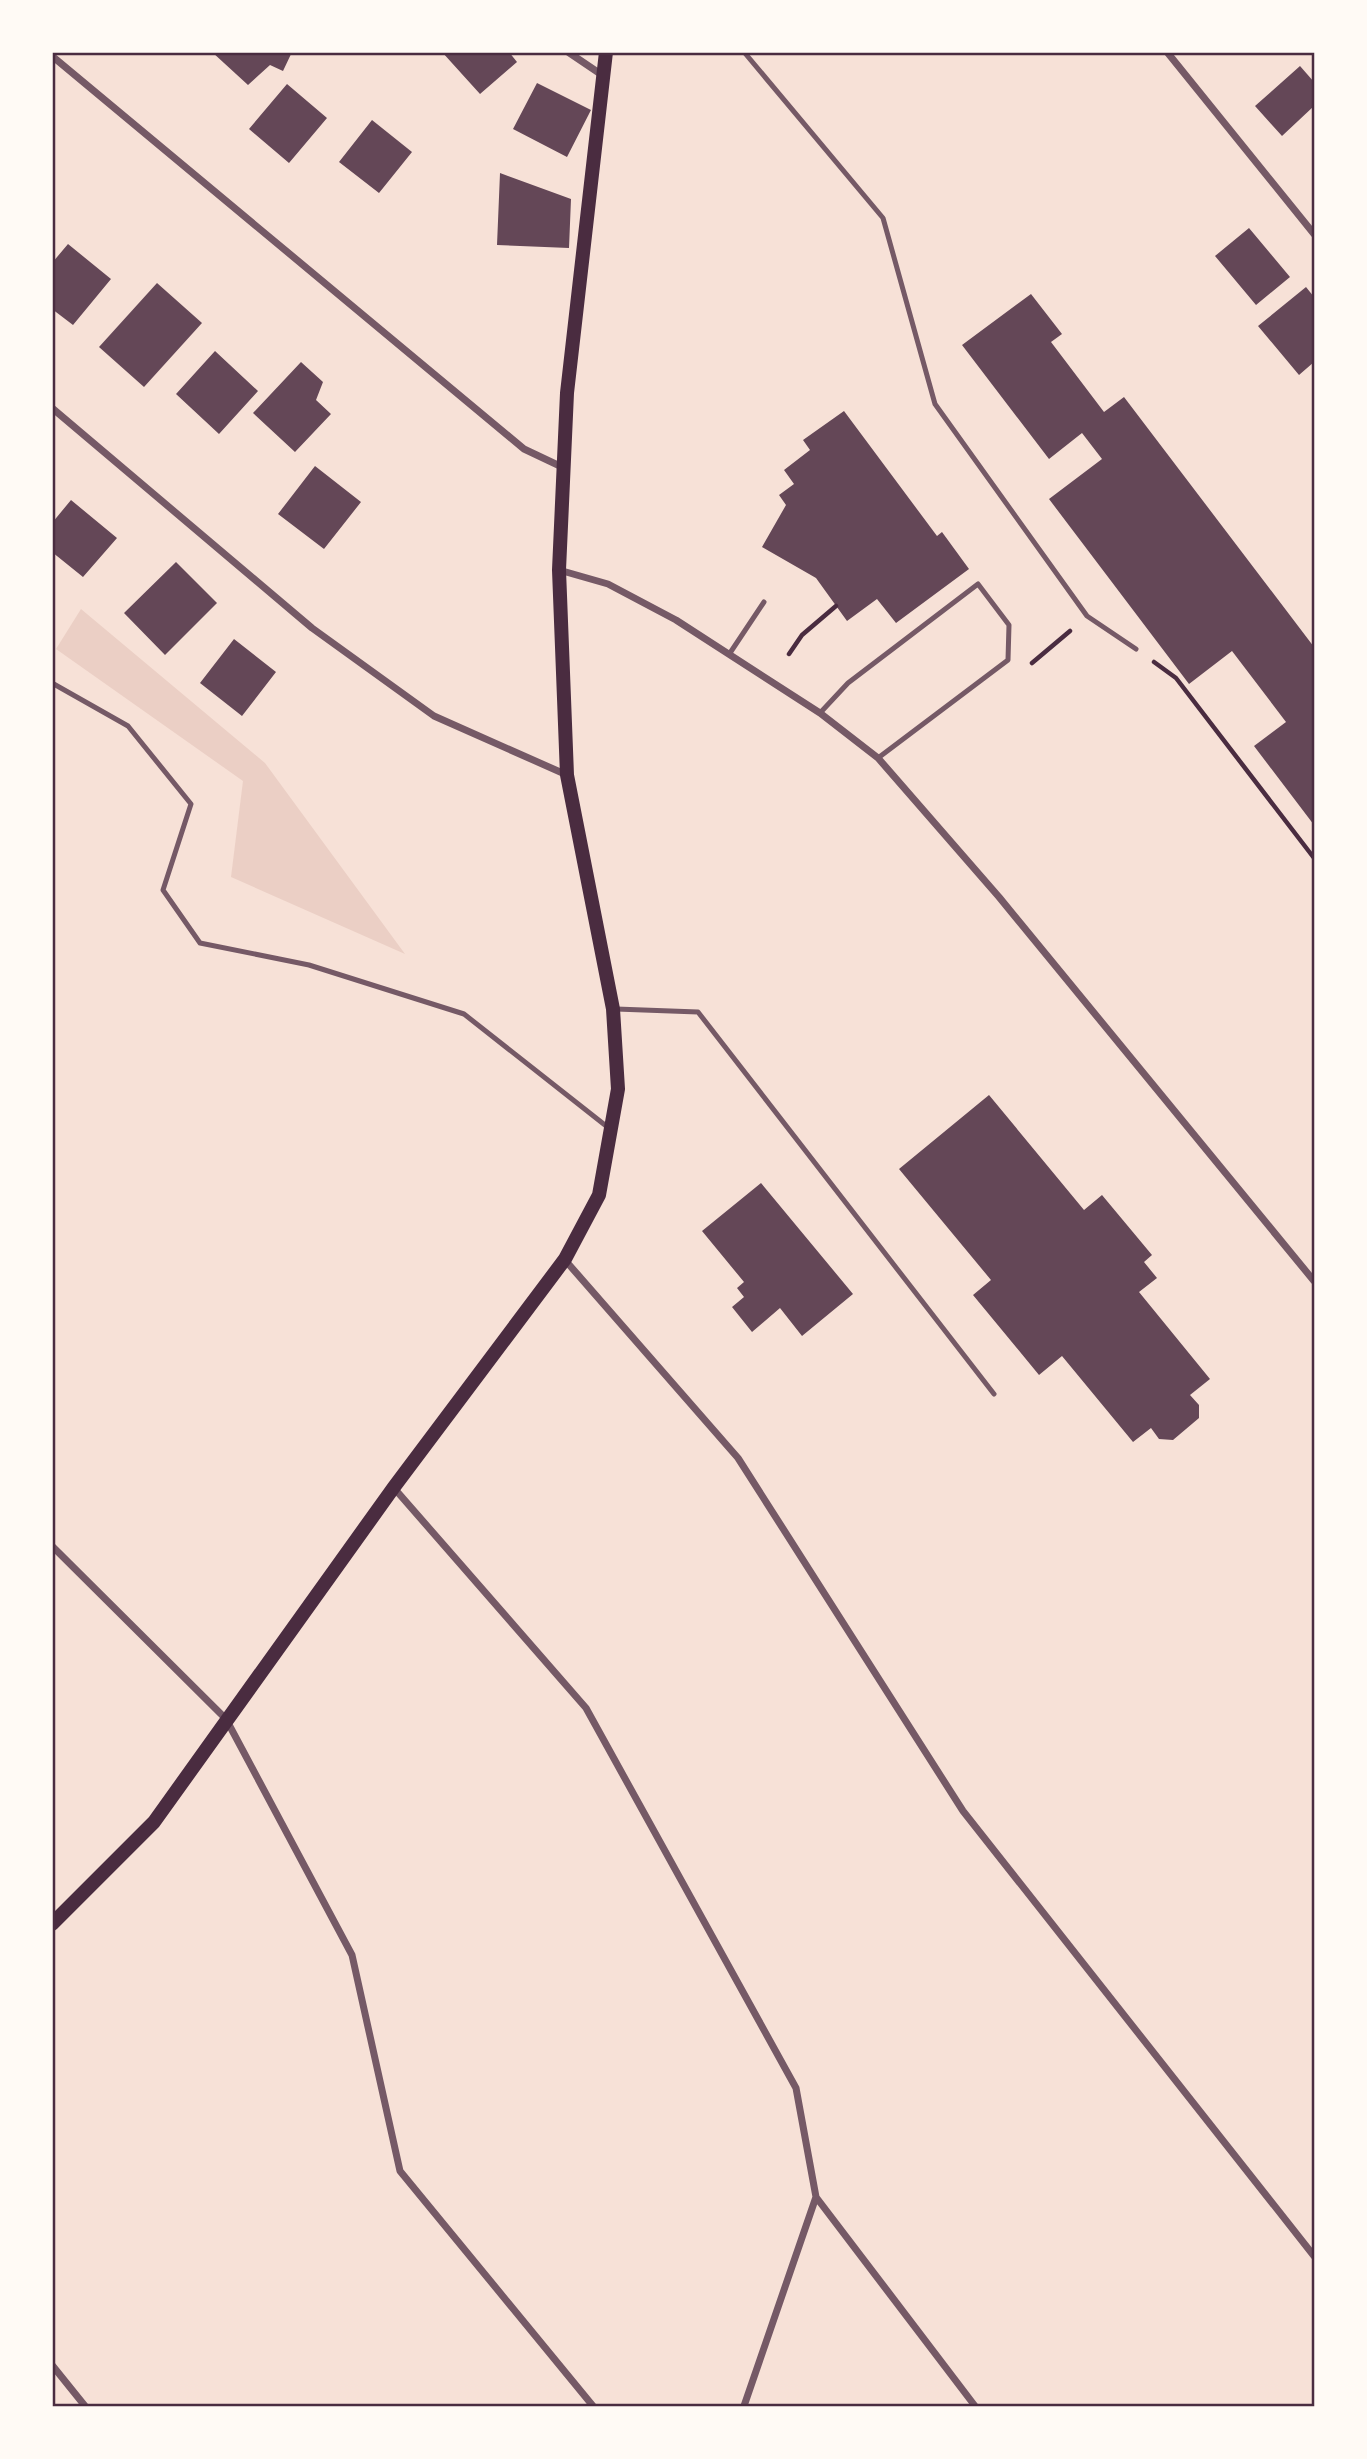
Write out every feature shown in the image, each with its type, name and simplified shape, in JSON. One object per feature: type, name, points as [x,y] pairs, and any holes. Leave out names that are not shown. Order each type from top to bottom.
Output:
[{"type":"main road","points":[[52,1924],[154,1822],[394,1487],[565,1259],[599,1195],[618,1089],[613,1009],[567,775],[559,570],[567,393],[606,52]]},
{"type":"street","points":[[568,52],[603,75]]},
{"type":"street","points":[[1167,52],[1314,234]]},
{"type":"street","points":[[52,56],[524,449],[562,467]]},
{"type":"street","points":[[52,408],[312,628],[434,716],[567,775]]},
{"type":"street","points":[[559,570],[608,584],[730,653],[820,713],[878,758],[999,898],[1314,1281]]},
{"type":"street","points":[[565,1259],[738,1458],[963,1811],[1314,2256]]},
{"type":"street","points":[[394,1487],[586,1708],[796,2088],[816,2197],[975,2406]]},
{"type":"street","points":[[52,1546],[226,1719],[352,1955],[400,2171],[593,2406]]},
{"type":"street","points":[[744,2406],[816,2197]]},
{"type":"street","points":[[52,2365],[85,2406]]},
{"type":"lane","points":[[744,52],[884,218],[935,404],[1087,617],[1136,649]]},
{"type":"lane","points":[[820,713],[848,683],[978,584],[1009,625],[1008,660],[878,758]]},
{"type":"lane","points":[[730,653],[764,602]]},
{"type":"lane","points":[[52,683],[128,726],[191,804],[163,890],[200,943],[309,965],[464,1014],[611,1130]]},
{"type":"lane","points":[[613,1009],[698,1012],[994,1394]]},
{"type":"path","points":[[789,654],[802,635],[836,606]]},
{"type":"path","points":[[1136,649],[1176,678],[1314,858]]},
{"type":"shaded area","points":[[81,609],[265,763],[405,954],[231,877],[243,781],[56,649]]},
{"type":"building","points":[[212,52],[292,52],[283,71],[270,65],[248,85]]},
{"type":"building","points":[[442,52],[509,52],[517,62],[480,94]]},
{"type":"building","points":[[1300,66],[1314,82],[1314,106],[1282,136],[1255,106]]},
{"type":"building","points":[[537,83],[591,110],[567,157],[513,129]]},
{"type":"building","points":[[287,84],[327,118],[289,163],[249,129]]},
{"type":"building","points":[[372,120],[412,152],[379,193],[339,162]]},
{"type":"building","points":[[500,173],[571,199],[569,248],[497,245]]},
{"type":"building","points":[[1249,228],[1290,277],[1256,305],[1215,256]]},
{"type":"building","points":[[68,244],[111,279],[73,325],[52,309],[52,263]]},
{"type":"building","points":[[157,283],[202,323],[144,387],[99,347]]},
{"type":"building","points":[[1306,287],[1314,297],[1314,362],[1299,375],[1258,326]]},
{"type":"building","points":[[1031,294],[1062,334],[1051,342],[1104,412],[1124,397],[1314,647],[1314,825],[1254,746],[1286,722],[1232,651],[1189,684],[1049,499],[1102,459],[1082,433],[1049,459],[962,345]]},
{"type":"building","points":[[215,351],[258,391],[219,434],[176,394]]},
{"type":"building","points":[[301,362],[323,382],[316,400],[331,414],[295,452],[253,413]]},
{"type":"building","points":[[844,411],[937,536],[942,532],[969,569],[896,623],[877,599],[847,621],[816,578],[762,547],[786,505],[779,495],[794,484],[784,470],[810,450],[803,440]]},
{"type":"building","points":[[315,466],[361,502],[324,549],[278,514]]},
{"type":"building","points":[[71,500],[117,538],[83,577],[52,552],[52,523]]},
{"type":"building","points":[[176,562],[217,603],[165,655],[124,613]]},
{"type":"building","points":[[234,639],[276,672],[242,716],[200,683]]},
{"type":"building","points":[[989,1095],[1084,1210],[1102,1195],[1152,1255],[1144,1262],[1157,1278],[1139,1292],[1210,1379],[1190,1395],[1199,1405],[1199,1418],[1173,1440],[1159,1439],[1151,1428],[1133,1442],[1062,1356],[1039,1375],[973,1295],[991,1280],[899,1169]]},
{"type":"building","points":[[761,1183],[853,1294],[802,1336],[780,1308],[752,1332],[732,1307],[744,1297],[737,1288],[744,1282],[702,1231]]}]
